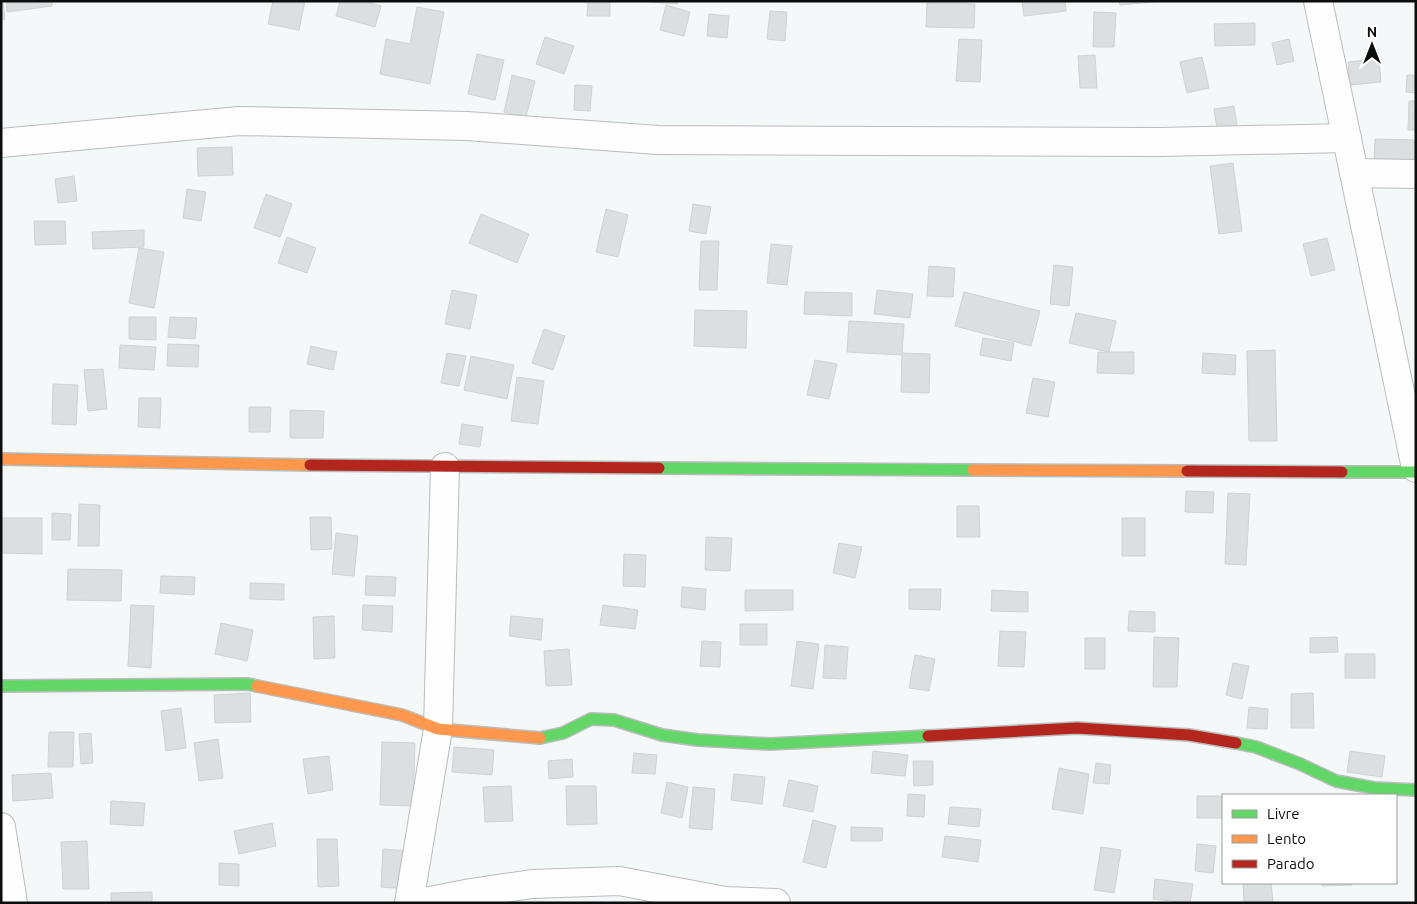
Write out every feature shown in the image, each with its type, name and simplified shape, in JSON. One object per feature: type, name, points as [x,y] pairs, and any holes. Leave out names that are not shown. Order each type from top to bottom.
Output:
[{"type":"street","points":[[1318,1],[1416,468]]},
{"type":"street","points":[[1,143],[240,121],[467,126],[658,140],[1159,142],[1347,138]]},
{"type":"street","points":[[1354,173],[1416,174]]},
{"type":"street","points":[[1,459],[445,467],[1416,472]]},
{"type":"street","points":[[409,903],[438,729],[445,467]]},
{"type":"street","points":[[1,686],[248,684],[402,715],[438,729],[541,738],[563,733],[591,719],[614,720],[671,736],[698,740],[770,744],[1078,728],[1188,735],[1256,747],[1300,764],[1336,781],[1374,788],[1416,790]]},
{"type":"street","points":[[1,827],[13,903]]},
{"type":"street","points":[[420,903],[532,884],[619,881],[725,902],[776,903]]},
{"type":"building","points":[[1,1],[3,1],[5,19],[1,20]]},
{"type":"building","points":[[6,1],[52,1],[52,6],[7,12]]},
{"type":"building","points":[[273,1],[305,1],[299,30],[268,24]]},
{"type":"building","points":[[340,1],[364,1],[381,6],[375,27],[336,16]]},
{"type":"building","points":[[588,1],[610,1],[610,16],[587,16]]},
{"type":"building","points":[[637,1],[678,1],[677,4]]},
{"type":"building","points":[[1022,1],[1065,1],[1066,11],[1024,16]]},
{"type":"building","points":[[1119,1],[1163,1],[1120,5]]},
{"type":"building","points":[[927,3],[975,4],[974,28],[926,27]]},
{"type":"building","points":[[666,5],[690,12],[684,36],[660,30]]},
{"type":"building","points":[[417,7],[444,12],[430,84],[380,74],[386,39],[410,44]]},
{"type":"building","points":[[770,11],[787,12],[785,41],[767,39]]},
{"type":"building","points":[[1094,12],[1116,13],[1114,47],[1093,47]]},
{"type":"building","points":[[709,14],[729,16],[727,38],[707,36]]},
{"type":"building","points":[[1255,23],[1255,45],[1215,46],[1214,24]]},
{"type":"building","points":[[545,37],[574,46],[564,74],[536,64]]},
{"type":"building","points":[[959,39],[982,40],[980,82],[956,81]]},
{"type":"building","points":[[1289,39],[1294,61],[1277,65],[1272,43]]},
{"type":"building","points":[[477,54],[504,60],[495,100],[468,94]]},
{"type":"building","points":[[1095,55],[1097,88],[1080,88],[1078,56]]},
{"type":"building","points":[[1202,57],[1209,88],[1187,93],[1180,62]]},
{"type":"building","points":[[1379,59],[1381,82],[1350,85],[1348,62]]},
{"type":"building","points":[[512,75],[535,81],[526,117],[504,112]]},
{"type":"building","points":[[1407,75],[1416,75],[1416,93],[1406,92]]},
{"type":"building","points":[[575,85],[592,86],[590,111],[574,110]]},
{"type":"building","points":[[1409,101],[1416,101],[1416,130],[1408,130]]},
{"type":"building","points":[[1234,106],[1237,125],[1217,128],[1214,109]]},
{"type":"building","points":[[1375,139],[1415,140],[1415,161],[1374,160]]},
{"type":"building","points":[[232,147],[233,175],[198,176],[197,148]]},
{"type":"building","points":[[1233,163],[1242,231],[1219,234],[1210,166]]},
{"type":"building","points":[[74,176],[77,201],[58,203],[55,179]]},
{"type":"building","points":[[187,189],[206,192],[201,221],[183,218]]},
{"type":"building","points":[[266,194],[292,204],[280,237],[254,228]]},
{"type":"building","points":[[693,204],[711,207],[706,234],[689,231]]},
{"type":"building","points":[[606,209],[628,215],[618,257],[596,252]]},
{"type":"building","points":[[481,214],[529,234],[517,263],[469,243]]},
{"type":"building","points":[[34,221],[65,221],[66,244],[35,245]]},
{"type":"building","points":[[144,230],[144,247],[93,249],[92,232]]},
{"type":"building","points":[[287,237],[316,248],[307,273],[278,263]]},
{"type":"building","points":[[1327,238],[1335,270],[1311,276],[1303,244]]},
{"type":"building","points":[[701,241],[719,241],[717,290],[699,290]]},
{"type":"building","points":[[771,244],[792,246],[787,285],[767,283]]},
{"type":"building","points":[[139,248],[164,252],[154,308],[129,303]]},
{"type":"building","points":[[1054,265],[1073,267],[1069,306],[1050,304]]},
{"type":"building","points":[[929,266],[955,268],[953,297],[927,296]]},
{"type":"building","points":[[452,290],[477,295],[470,329],[445,324]]},
{"type":"building","points":[[877,290],[913,294],[910,318],[874,314]]},
{"type":"building","points":[[805,292],[852,293],[852,316],[804,314]]},
{"type":"building","points":[[964,292],[1040,311],[1031,346],[955,326]]},
{"type":"building","points":[[695,310],[747,311],[746,348],[694,346]]},
{"type":"building","points":[[1076,313],[1116,321],[1109,352],[1069,343]]},
{"type":"building","points":[[129,317],[156,317],[156,340],[129,339]]},
{"type":"building","points":[[170,317],[197,318],[195,339],[168,337]]},
{"type":"building","points":[[849,321],[904,324],[902,355],[847,352]]},
{"type":"building","points":[[544,329],[565,336],[553,370],[532,363]]},
{"type":"building","points":[[983,338],[1014,343],[1011,361],[980,355]]},
{"type":"building","points":[[168,344],[199,345],[198,367],[167,366]]},
{"type":"building","points":[[120,345],[156,347],[154,370],[119,368]]},
{"type":"building","points":[[311,346],[337,352],[333,370],[307,364]]},
{"type":"building","points":[[1275,350],[1277,441],[1249,441],[1247,351]]},
{"type":"building","points":[[1098,352],[1134,352],[1134,374],[1097,373]]},
{"type":"building","points":[[447,353],[466,356],[459,386],[441,383]]},
{"type":"building","points":[[902,353],[930,354],[929,393],[901,392]]},
{"type":"building","points":[[1203,353],[1236,355],[1235,375],[1202,373]]},
{"type":"building","points":[[471,356],[514,365],[507,399],[464,390]]},
{"type":"building","points":[[815,360],[837,364],[829,399],[807,395]]},
{"type":"building","points":[[103,369],[107,409],[88,411],[84,370]]},
{"type":"building","points":[[517,377],[544,381],[538,424],[511,421]]},
{"type":"building","points":[[1033,378],[1055,382],[1048,417],[1026,413]]},
{"type":"building","points":[[53,384],[78,385],[76,425],[52,424]]},
{"type":"building","points":[[139,398],[161,398],[160,428],[138,427]]},
{"type":"building","points":[[249,407],[271,407],[270,432],[249,432]]},
{"type":"building","points":[[290,410],[324,411],[323,438],[290,438]]},
{"type":"building","points":[[462,424],[483,427],[480,447],[459,444]]},
{"type":"building","points":[[1186,491],[1214,492],[1213,513],[1185,512]]},
{"type":"building","points":[[1228,493],[1250,494],[1246,565],[1225,564]]},
{"type":"building","points":[[79,504],[100,505],[99,546],[78,546]]},
{"type":"building","points":[[957,506],[979,506],[980,537],[957,537]]},
{"type":"building","points":[[52,513],[71,514],[70,540],[52,540]]},
{"type":"building","points":[[310,517],[331,517],[332,549],[311,550]]},
{"type":"building","points":[[1,518],[42,518],[42,554],[1,553]]},
{"type":"building","points":[[1122,518],[1145,518],[1145,556],[1122,556]]},
{"type":"building","points":[[336,533],[358,536],[354,576],[332,574]]},
{"type":"building","points":[[706,537],[732,538],[730,571],[705,570]]},
{"type":"building","points":[[839,543],[862,547],[855,578],[833,573]]},
{"type":"building","points":[[624,554],[646,555],[645,587],[623,586]]},
{"type":"building","points":[[68,569],[122,570],[121,601],[67,600]]},
{"type":"building","points":[[161,576],[195,577],[194,595],[160,593]]},
{"type":"building","points":[[366,576],[396,577],[395,596],[365,595]]},
{"type":"building","points":[[250,583],[284,584],[284,600],[250,599]]},
{"type":"building","points":[[682,587],[706,589],[705,610],[681,607]]},
{"type":"building","points":[[909,589],[941,589],[940,610],[909,609]]},
{"type":"building","points":[[745,590],[793,590],[793,610],[745,611]]},
{"type":"building","points":[[992,590],[1028,592],[1028,612],[991,611]]},
{"type":"building","points":[[131,605],[154,606],[151,668],[128,666]]},
{"type":"building","points":[[363,605],[393,606],[392,632],[362,630]]},
{"type":"building","points":[[603,605],[638,610],[635,629],[600,625]]},
{"type":"building","points":[[1129,611],[1155,612],[1155,632],[1128,631]]},
{"type":"building","points":[[334,616],[335,658],[314,659],[313,617]]},
{"type":"building","points":[[511,616],[543,619],[541,640],[509,636]]},
{"type":"building","points":[[221,623],[253,630],[247,661],[215,654]]},
{"type":"building","points":[[740,624],[767,624],[767,645],[740,645]]},
{"type":"building","points":[[1000,631],[1026,632],[1024,667],[998,666]]},
{"type":"building","points":[[1154,637],[1179,638],[1177,687],[1153,687]]},
{"type":"building","points":[[1337,637],[1338,652],[1310,653],[1310,638]]},
{"type":"building","points":[[1085,638],[1105,638],[1105,669],[1085,669]]},
{"type":"building","points":[[702,641],[721,642],[720,667],[700,666]]},
{"type":"building","points":[[797,641],[819,644],[813,689],[791,686]]},
{"type":"building","points":[[825,645],[848,647],[846,679],[823,678]]},
{"type":"building","points":[[569,649],[572,685],[546,686],[544,651]]},
{"type":"building","points":[[1345,654],[1375,654],[1375,678],[1345,678]]},
{"type":"building","points":[[915,655],[935,659],[929,691],[909,688]]},
{"type":"building","points":[[1233,663],[1249,666],[1242,699],[1226,695]]},
{"type":"building","points":[[250,693],[251,722],[215,723],[214,695]]},
{"type":"building","points":[[1313,693],[1314,728],[1291,728],[1291,694]]},
{"type":"building","points":[[1249,707],[1268,709],[1267,729],[1247,728]]},
{"type":"building","points":[[181,708],[186,748],[166,751],[161,711]]},
{"type":"building","points":[[49,732],[74,732],[73,767],[48,767]]},
{"type":"building","points":[[91,733],[93,763],[81,764],[79,734]]},
{"type":"building","points":[[218,739],[223,778],[199,781],[194,743]]},
{"type":"building","points":[[382,742],[415,743],[413,806],[380,805]]},
{"type":"building","points":[[454,747],[494,750],[492,775],[452,772]]},
{"type":"building","points":[[873,751],[908,755],[905,776],[871,773]]},
{"type":"building","points":[[1350,751],[1385,756],[1382,777],[1347,772]]},
{"type":"building","points":[[634,753],[657,755],[655,774],[632,773]]},
{"type":"building","points":[[329,756],[333,790],[308,794],[303,759]]},
{"type":"building","points":[[572,759],[573,777],[549,779],[548,761]]},
{"type":"building","points":[[913,761],[933,761],[933,785],[914,786]]},
{"type":"building","points":[[1096,763],[1111,765],[1109,784],[1093,783]]},
{"type":"building","points":[[1059,768],[1089,774],[1083,814],[1052,809]]},
{"type":"building","points":[[51,773],[53,798],[13,801],[12,775]]},
{"type":"building","points":[[734,774],[765,777],[762,804],[731,800]]},
{"type":"building","points":[[789,780],[818,786],[813,812],[783,806]]},
{"type":"building","points":[[667,782],[688,787],[682,818],[661,813]]},
{"type":"building","points":[[511,786],[513,821],[485,822],[483,787]]},
{"type":"building","points":[[566,786],[596,786],[597,824],[567,825]]},
{"type":"building","points":[[693,787],[715,789],[712,830],[689,828]]},
{"type":"building","points":[[908,794],[925,795],[924,817],[907,816]]},
{"type":"building","points":[[1197,796],[1222,796],[1222,818],[1197,818]]},
{"type":"building","points":[[111,801],[145,803],[143,826],[110,824]]},
{"type":"building","points":[[950,807],[981,809],[979,827],[948,824]]},
{"type":"building","points":[[813,820],[836,826],[826,868],[803,862]]},
{"type":"building","points":[[272,823],[276,846],[239,854],[234,831]]},
{"type":"building","points":[[851,827],[883,828],[882,841],[851,841]]},
{"type":"building","points":[[945,836],[981,840],[978,862],[942,857]]},
{"type":"building","points":[[317,839],[337,839],[339,886],[318,887]]},
{"type":"building","points":[[87,841],[89,889],[63,889],[61,842]]},
{"type":"building","points":[[1197,844],[1216,846],[1213,873],[1195,871]]},
{"type":"building","points":[[1101,847],[1121,850],[1114,893],[1094,890]]},
{"type":"building","points":[[383,849],[410,851],[409,889],[381,887]]},
{"type":"building","points":[[219,863],[239,864],[239,886],[219,885]]},
{"type":"building","points":[[1155,879],[1193,884],[1190,903],[1153,899]]},
{"type":"building","points":[[1243,884],[1271,884],[1273,902],[1244,903]]},
{"type":"building","points":[[1322,884],[1352,884],[1352,885],[1322,886]]},
{"type":"building","points":[[152,892],[152,903],[111,903],[111,893]]},
{"type":"traffic: fast","points":[[659,468],[973,470]]},
{"type":"traffic: fast","points":[[1342,472],[1416,472]]},
{"type":"traffic: fast","points":[[1,686],[248,684],[257,686]]},
{"type":"traffic: fast","points":[[540,738],[563,733],[591,719],[614,720],[662,735],[698,740],[770,744],[928,736]]},
{"type":"traffic: fast","points":[[1236,743],[1256,747],[1300,764],[1336,781],[1374,788],[1416,790]]},
{"type":"traffic: slow","points":[[1,459],[310,465]]},
{"type":"traffic: slow","points":[[973,470],[1187,471]]},
{"type":"traffic: slow","points":[[257,686],[402,715],[438,729],[540,738]]},
{"type":"traffic: jam","points":[[310,465],[659,468]]},
{"type":"traffic: jam","points":[[1187,471],[1342,472]]},
{"type":"traffic: jam","points":[[928,736],[1077,728],[1189,735],[1236,743]]}]
